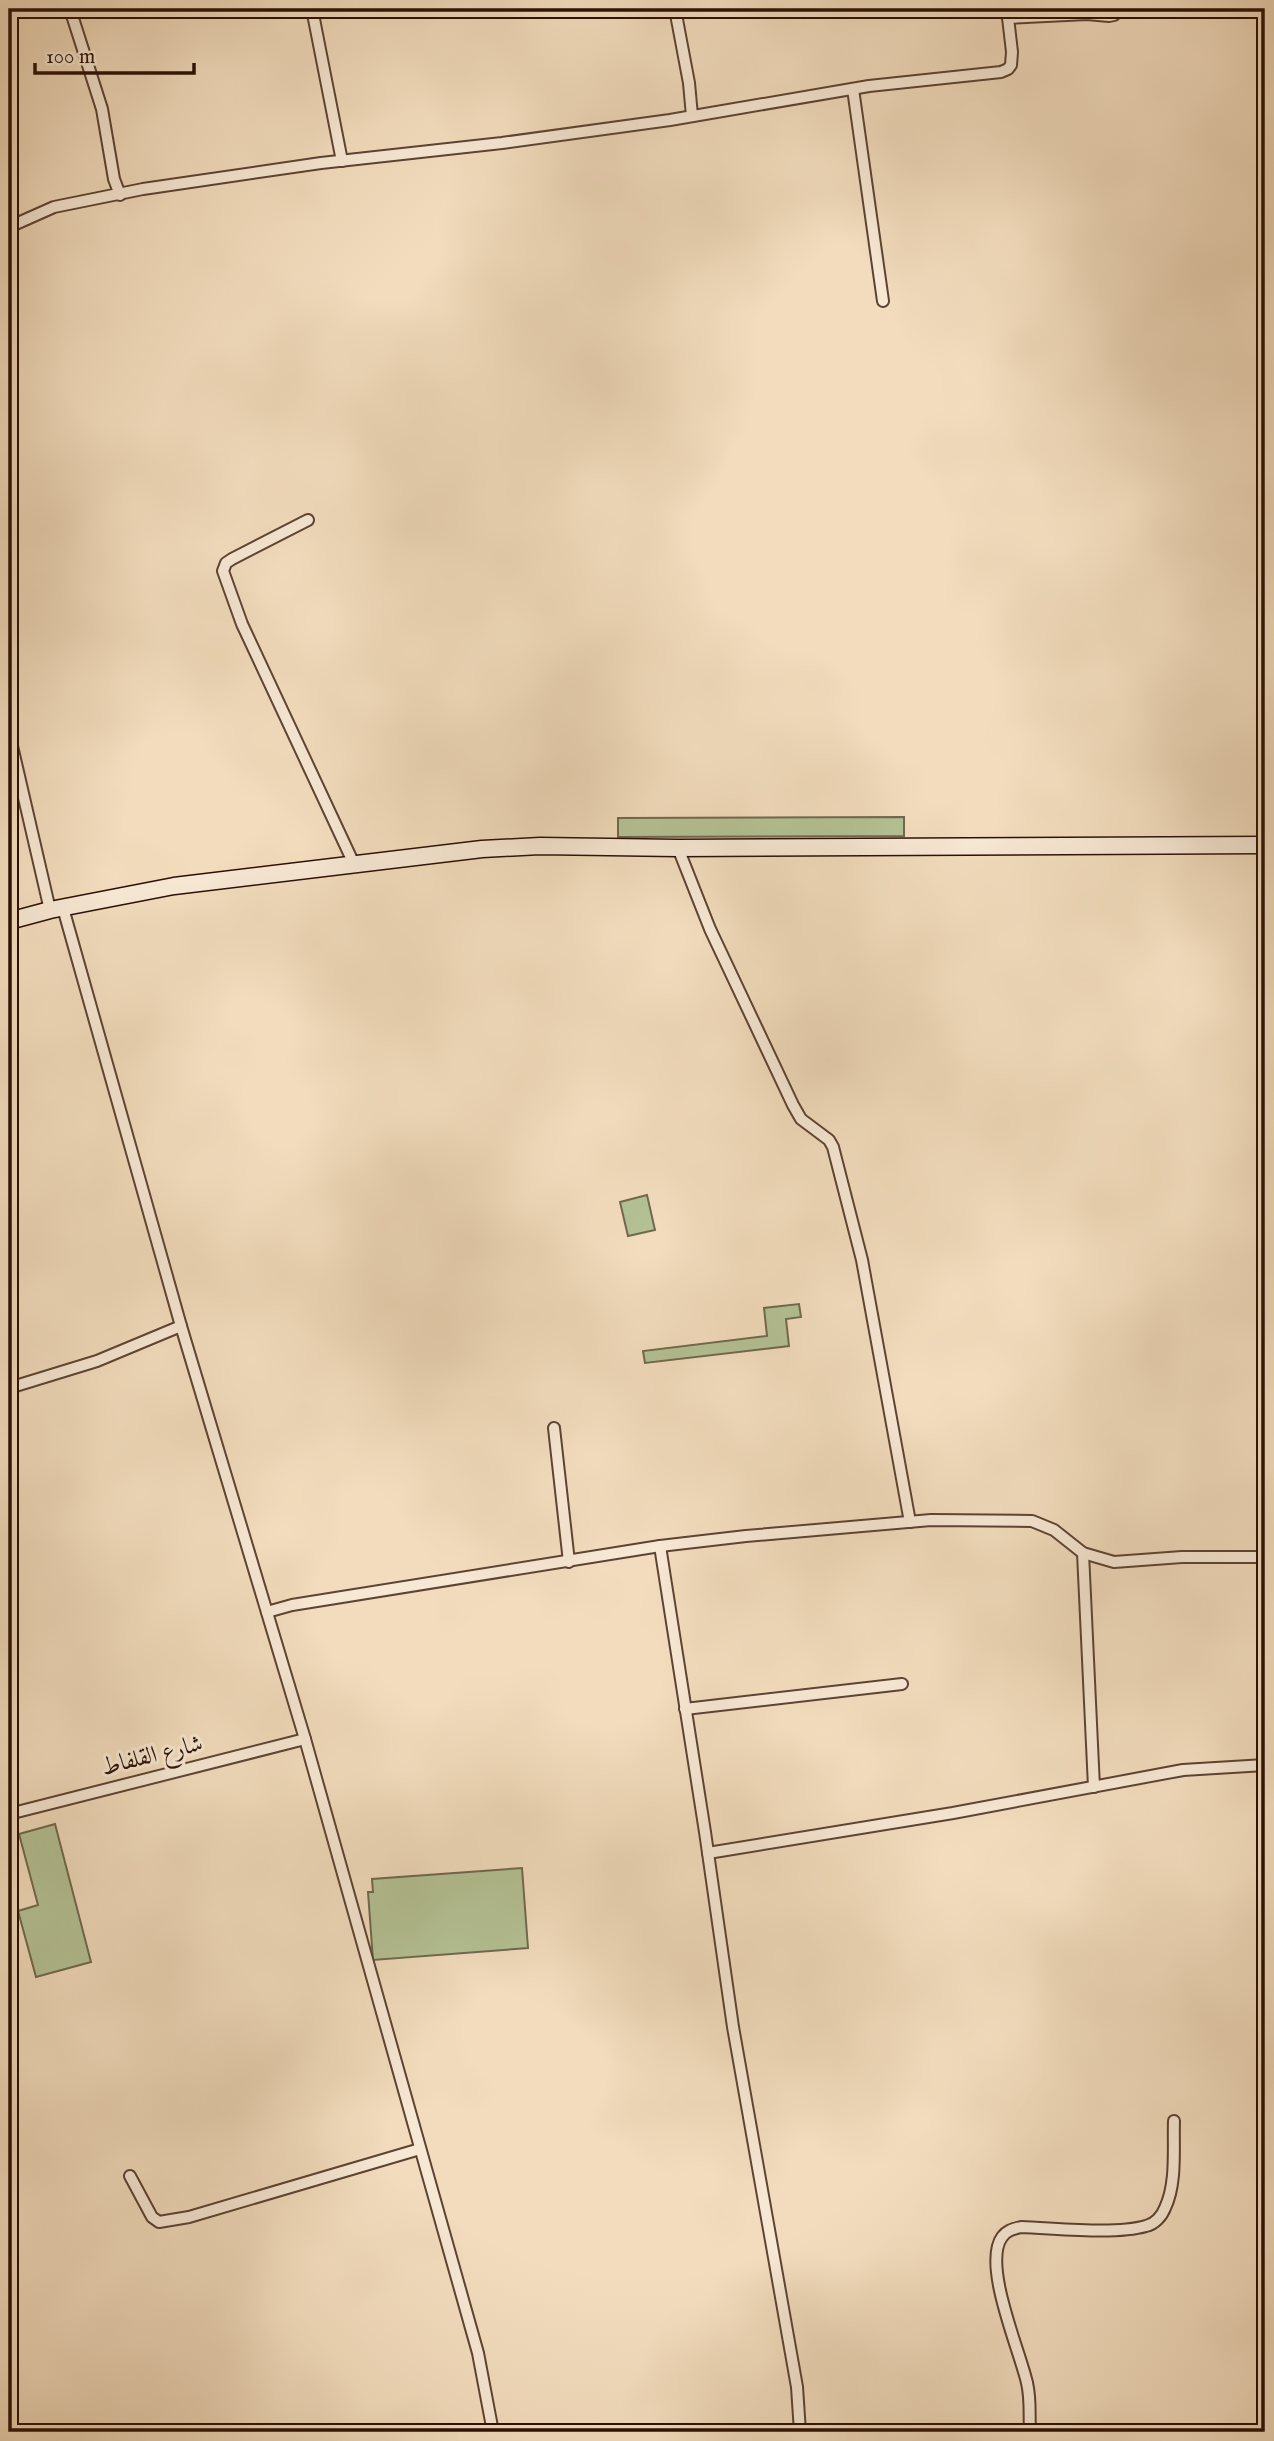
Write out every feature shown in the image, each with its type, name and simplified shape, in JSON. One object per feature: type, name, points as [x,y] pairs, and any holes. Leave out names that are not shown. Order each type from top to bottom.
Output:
[{"type":"street","points":[[70,9],[102,109],[114,179],[120,195]]},
{"type":"street","points":[[312,9],[342,160]]},
{"type":"street","points":[[675,9],[690,83],[692,116]]},
{"type":"street","points":[[9,227],[54,207],[143,189],[342,160],[502,143],[692,116],[853,89],[1001,72],[1011,65],[1007,13],[1110,16],[1118,9]]},
{"type":"street","points":[[853,89],[883,301]]},
{"type":"street","points":[[308,520],[232,559],[226,563],[223,571],[242,624],[354,864]]},
{"type":"street","points":[[9,733],[56,909],[305,1739],[478,2353],[493,2432]]},
{"type":"street","points":[[9,921],[174,886],[482,849],[1265,845]]},
{"type":"street","points":[[678,848],[710,929],[793,1105],[801,1119],[829,1140],[833,1147],[862,1259],[910,1522]]},
{"type":"street","points":[[9,1388],[97,1361],[181,1326]]},
{"type":"street","points":[[554,1428],[569,1562]]},
{"type":"street","points":[[267,1612],[292,1605],[660,1546],[910,1522],[1032,1521],[1054,1530],[1083,1553],[1114,1562],[1195,1557],[1265,1557]]},
{"type":"street","points":[[660,1546],[733,2026],[797,2387],[800,2432]]},
{"type":"street","points":[[1083,1553],[1094,1787]]},
{"type":"street","points":[[685,1709],[902,1685]]},
{"type":"street","name":"شارع القلفاط","points":[[9,1814],[305,1739]]},
{"type":"street","points":[[708,1853],[953,1813],[1182,1770],[1265,1765]]},
{"type":"street","points":[[1030,2432],[1028,2387],[1011,2333],[996,2267],[996,2251],[1001,2238],[1009,2230],[1021,2227],[1117,2229],[1149,2226],[1166,2207],[1172,2183],[1174,2121]]},
{"type":"street","points":[[130,2176],[152,2217],[159,2222],[189,2217],[420,2149]]},
{"type":"green space","points":[[904,817],[904,836],[618,837],[618,818]]},
{"type":"green space","points":[[647,1195],[655,1230],[628,1236],[620,1202]]},
{"type":"green space","points":[[799,1304],[801,1317],[786,1319],[789,1346],[645,1363],[643,1351],[767,1336],[764,1308]]},
{"type":"green space","points":[[55,1824],[91,1962],[36,1977],[18,1911],[38,1905],[19,1834]]},
{"type":"green space","points":[[522,1868],[528,1948],[373,1960],[368,1892],[373,1892],[372,1879]]}]
